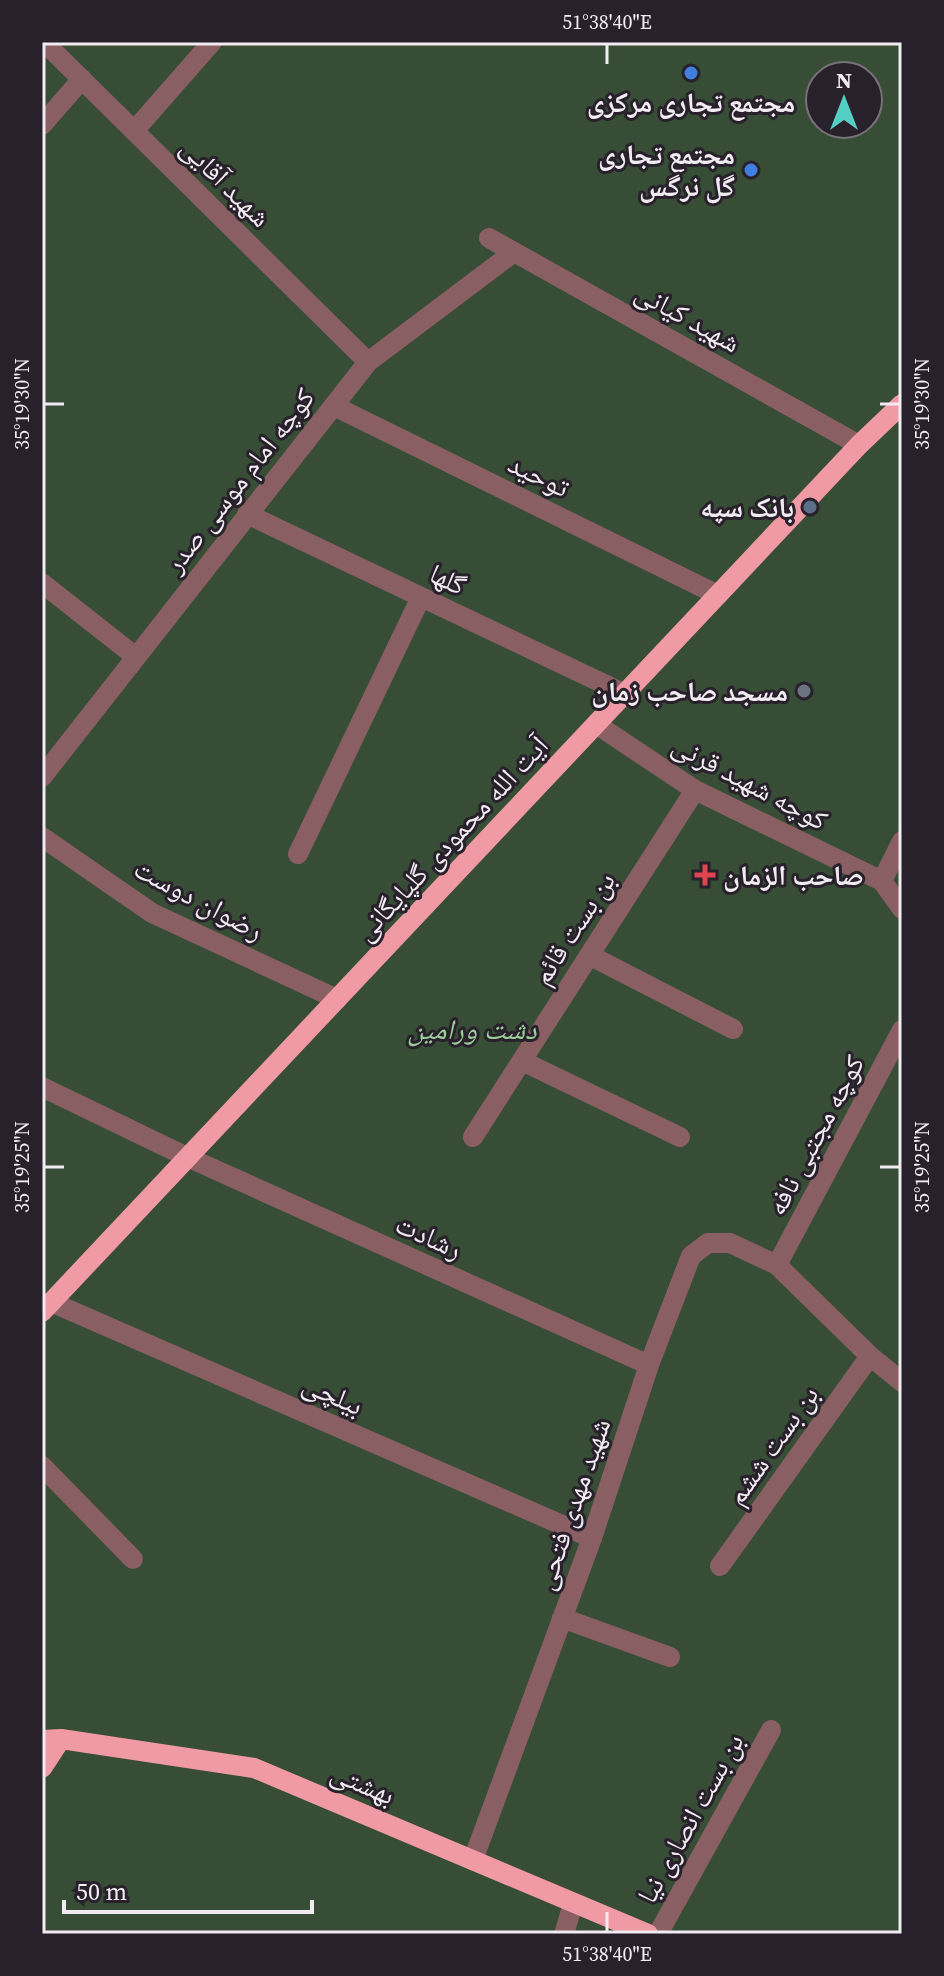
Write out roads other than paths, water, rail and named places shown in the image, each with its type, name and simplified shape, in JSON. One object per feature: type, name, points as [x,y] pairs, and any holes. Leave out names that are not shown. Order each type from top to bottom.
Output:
[{"type":"main road","name":"آیت الله محمودی گلپایگانی","points":[[47,1307],[859,445],[902,404]]},
{"type":"main road","name":"بهشتی","points":[[51,1740],[254,1768],[648,1934]]},
{"type":"main road","points":[[42,1768],[51,1740]]},
{"type":"street","name":"شهید آقایی","points":[[44,42],[368,362]]},
{"type":"street","points":[[134,131],[212,42]]},
{"type":"street","points":[[42,125],[82,79]]},
{"type":"street","name":"شهید کیانی","points":[[489,238],[859,445]]},
{"type":"street","name":"کوچه امام موسی صدر","points":[[42,777],[368,362],[514,252]]},
{"type":"street","name":"توحید","points":[[334,406],[718,595]]},
{"type":"street","name":"گلها","points":[[247,514],[625,694]]},
{"type":"street","points":[[42,583],[136,657]]},
{"type":"street","points":[[298,854],[421,597]]},
{"type":"street","name":"کوچه شهید قرنی","points":[[596,724],[695,790],[882,881]]},
{"type":"street","name":"بن بست قائم","points":[[473,1137],[695,790]]},
{"type":"street","name":"رضوان دوست","points":[[42,837],[152,913],[337,999]]},
{"type":"street","points":[[902,841],[882,881],[902,909]]},
{"type":"street","points":[[589,955],[733,1029]]},
{"type":"street","name":"کوچه مجتبی نافه","points":[[777,1265],[902,1030]]},
{"type":"street","points":[[522,1061],[680,1137]]},
{"type":"street","name":"رشادت","points":[[42,1087],[187,1157],[649,1365]]},
{"type":"street","name":"شهید مهدی فتحی","points":[[473,1860],[592,1538],[649,1365],[691,1256],[708,1243],[730,1243],[777,1265],[870,1356],[902,1382]]},
{"type":"street","name":"بیلچی","points":[[47,1307],[592,1538]]},
{"type":"street","name":"بن بست ششم","points":[[720,1566],[870,1356]]},
{"type":"street","points":[[42,1466],[133,1559]]},
{"type":"street","points":[[562,1618],[670,1657]]},
{"type":"street","name":"بن بست انصاری نیا","points":[[658,1934],[771,1730]]},
{"type":"street","points":[[564,1934],[573,1904]]},
{"type":"place","name":"مجتمع تجاری مرکزی","points":[[691,73]]},
{"type":"place","name":"مجتمع تجاری گل نرگس","points":[[751,170]]},
{"type":"place","name":"بانک سپه","points":[[810,507]]},
{"type":"place","name":"مسجد صاحب زمان","points":[[804,691]]},
{"type":"place","name":"صاحب الزمان","points":[[705,875]]},
{"type":"park label","name":"دشت ورامین","points":[[472,1029]]}]
